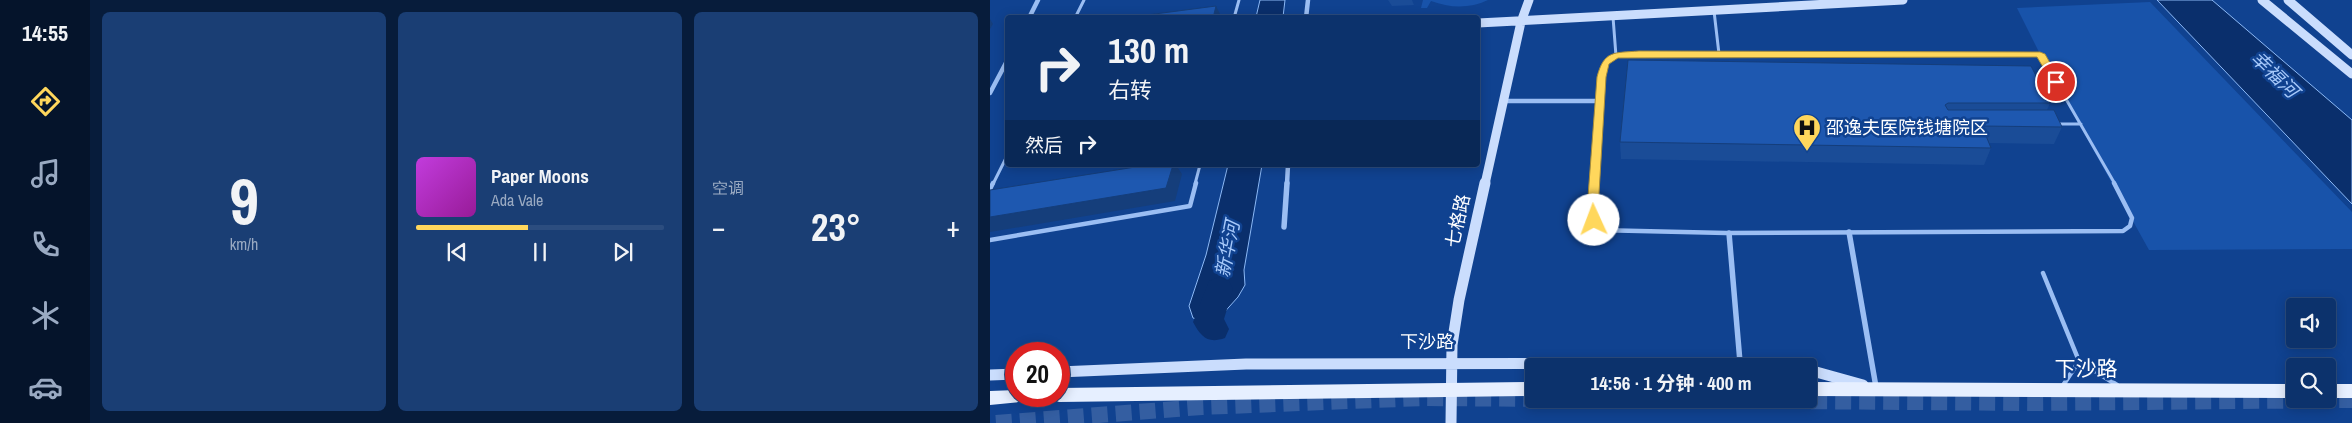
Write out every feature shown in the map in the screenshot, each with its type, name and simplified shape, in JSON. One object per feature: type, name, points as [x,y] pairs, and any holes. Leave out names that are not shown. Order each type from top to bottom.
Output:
[{"type":"main road","points":[[1070,395],[1525,389]]},
{"type":"main road","name":"下沙路","points":[[1817,389],[2286,391]]},
{"type":"main road","points":[[2336,391],[2352,391]]},
{"type":"main road","points":[[990,398],[1005,397]]},
{"type":"street","points":[[1030,15],[1038,0]]},
{"type":"street","points":[[1306,15],[1308,0]]},
{"type":"street","name":"七格路","points":[[1452,423],[1452,345],[1458,300],[1521,22],[1530,0]]},
{"type":"street","points":[[1480,23],[1903,0]]},
{"type":"street","points":[[2262,0],[2352,74]]},
{"type":"street","points":[[2288,0],[2352,54]]},
{"type":"street","points":[[990,93],[1005,65]]},
{"type":"street","points":[[1503,101],[1600,101]]},
{"type":"street","points":[[1284,227],[1288,167]]},
{"type":"street","points":[[1849,232],[1876,389]]},
{"type":"street","points":[[1729,233],[1740,358]]},
{"type":"street","name":"下沙路","points":[[1070,372],[1246,364],[1525,362]]},
{"type":"street","name":"下沙路","points":[[1817,372],[1876,389]]},
{"type":"street","points":[[990,375],[1005,374]]},
{"type":"lane","points":[[1076,15],[1084,0]]},
{"type":"lane","points":[[1235,15],[1239,0]]},
{"type":"lane","points":[[1714,11],[1719,54]]},
{"type":"lane","points":[[1613,16],[1616,56]]},
{"type":"lane","points":[[1719,54],[2040,54],[2125,202],[2132,218],[2130,226],[2124,231],[1729,233],[1596,230],[1592,210],[1601,77],[1605,62],[1616,56],[1719,54]]},
{"type":"lane","points":[[2053,124],[2080,124]]},
{"type":"lane","points":[[990,189],[1005,160]]},
{"type":"lane","points":[[990,240],[1190,206],[1200,167]]},
{"type":"lane","points":[[2043,273],[2079,361],[2125,390]]},
{"type":"lane","points":[[2060,390],[2079,361]]},
{"type":"shaded area","points":[[1423,0],[1488,0],[1467,6],[1445,5],[1431,1],[1427,8],[1421,8]]},
{"type":"shaded area","points":[[2150,2],[2352,212],[2352,249],[2149,250],[2040,54],[2017,8]]},
{"type":"water","points":[[1260,0],[1285,0],[1283,15],[1256,15]]},
{"type":"water","name":"幸福河","points":[[2157,0],[2212,0],[2352,120],[2352,204]]},
{"type":"water","points":[[1228,167],[1262,167],[1244,270],[1245,285],[1238,297],[1220,317],[1208,322],[1193,318],[1189,306],[1206,255]]},
{"type":"building","points":[[1216,6],[1214,15],[1147,15]]},
{"type":"building","name":"邵逸夫医院钱塘院区","points":[[1628,60],[2031,66],[2050,103],[1948,103],[1945,105],[1948,110],[2054,110],[2062,127],[1982,126],[1991,148],[1620,142]]},
{"type":"building","points":[[1135,167],[1172,167],[1166,188],[990,217],[990,190]]},
{"type":"waterway","name":"新华河","points":[[1214,329],[1208,322],[1219,289]]},
{"type":"tunnel","points":[[996,423],[1202,407],[1424,398],[2031,403],[2352,400]]},
{"type":"place","name":"邵逸夫医院钱塘院区","points":[[1807,152]]},
{"type":"route","points":[[1594,220],[1592,210],[1601,77],[1605,62],[1616,56],[1639,54],[2040,54],[2056,82]]}]
